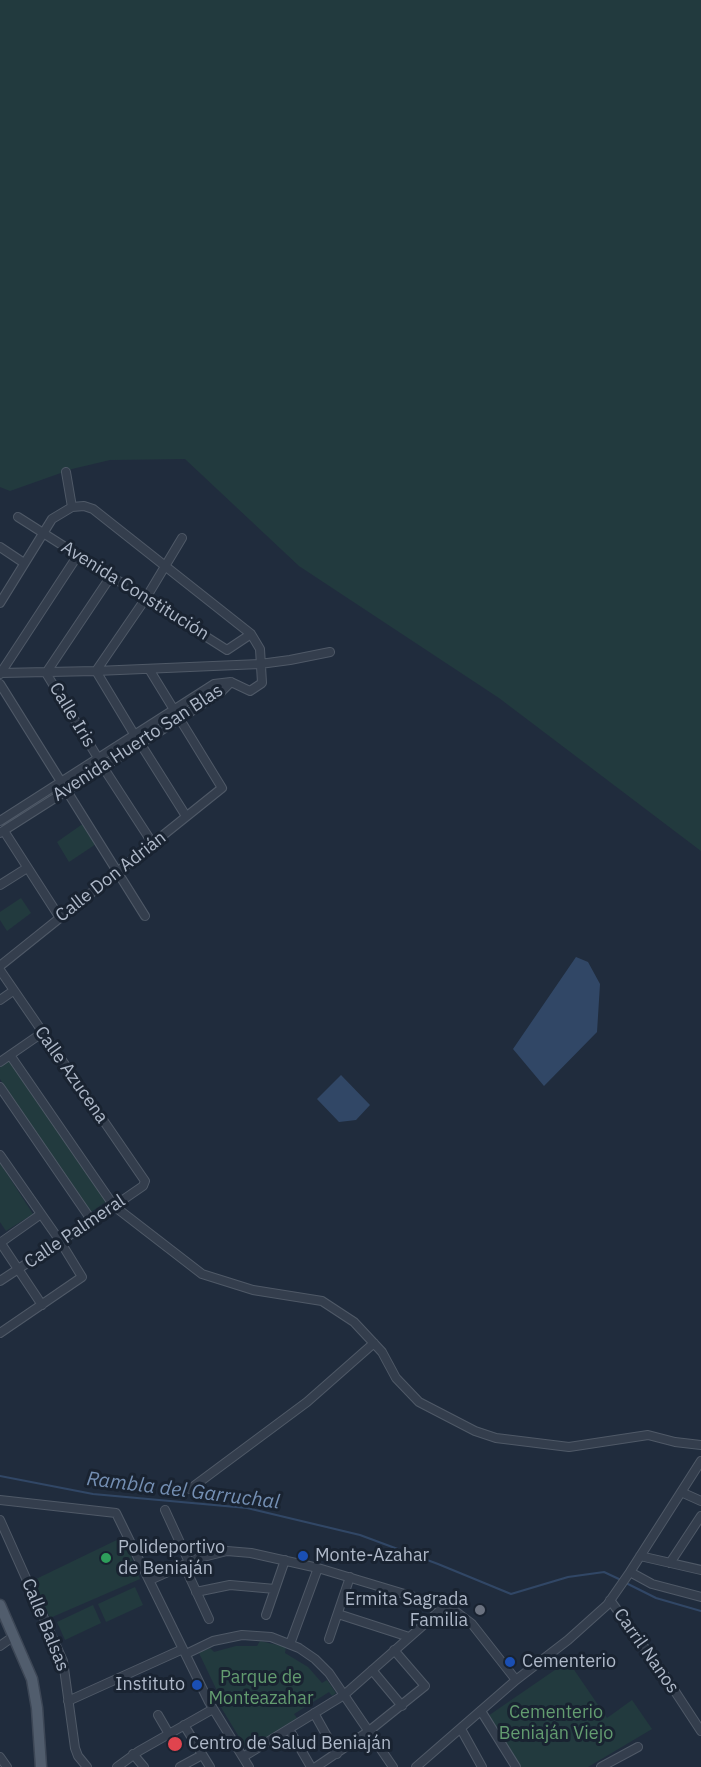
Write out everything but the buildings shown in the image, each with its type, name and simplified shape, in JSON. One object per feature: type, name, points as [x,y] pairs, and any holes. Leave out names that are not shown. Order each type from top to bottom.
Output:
[{"type":"main road","points":[[1,1613],[30,1670],[34,1688],[41,1767]]},
{"type":"street","points":[[66,472],[72,507]]},
{"type":"street","points":[[0,603],[52,519],[72,507],[84,506],[93,509],[251,634],[260,649],[262,683],[250,691],[231,682]]},
{"type":"street","name":"Avenida Constitución","points":[[18,517],[227,650],[251,634]]},
{"type":"street","points":[[96,671],[146,598],[182,538]]},
{"type":"street","points":[[0,547],[24,563]]},
{"type":"street","points":[[0,673],[78,555]]},
{"type":"street","points":[[46,673],[111,576]]},
{"type":"street","points":[[0,673],[260,664],[330,652]]},
{"type":"street","points":[[148,669],[178,719]]},
{"type":"street","points":[[96,671],[134,735]]},
{"type":"street","name":"Calle Iris","points":[[46,673],[98,758]]},
{"type":"street","name":"Avenida Huerto San Blas","points":[[0,821],[214,684],[231,682]]},
{"type":"street","name":"Avenida Huerto San Blas","points":[[2,832],[219,693],[231,682]]},
{"type":"street","points":[[0,684],[146,916]]},
{"type":"street","name":"Calle Don Adrián","points":[[0,968],[222,788],[178,719]]},
{"type":"street","points":[[140,743],[186,816]]},
{"type":"street","name":"Calle Iris","points":[[103,767],[153,844]]},
{"type":"street","points":[[2,832],[60,918]]},
{"type":"street","points":[[0,885],[27,868]]},
{"type":"street","name":"Calle Azucena","points":[[0,968],[13,991],[144,1178]]},
{"type":"street","points":[[0,1000],[13,991]]},
{"type":"street","points":[[0,1062],[42,1033]]},
{"type":"street","points":[[10,1055],[114,1206],[202,1274],[253,1290],[322,1301],[354,1322],[382,1353],[396,1378],[419,1402],[475,1431],[496,1438],[569,1447],[648,1435],[675,1442],[701,1445]]},
{"type":"street","points":[[0,1088],[92,1221]]},
{"type":"street","points":[[0,1155],[60,1241],[82,1277],[42,1305],[2,1328]]},
{"type":"street","name":"Calle Palmeral","points":[[0,1281],[143,1186],[144,1178]]},
{"type":"street","points":[[41,1214],[0,1243],[42,1305]]},
{"type":"street","points":[[190,1489],[307,1402],[374,1343]]},
{"type":"street","points":[[416,1767],[516,1680],[568,1640],[610,1600],[701,1461]]},
{"type":"street","points":[[681,1492],[701,1501]]},
{"type":"street","points":[[0,1500],[111,1511],[118,1516],[213,1708],[249,1767]]},
{"type":"street","points":[[165,1510],[196,1592],[209,1619]]},
{"type":"street","points":[[670,1563],[701,1516]]},
{"type":"street","name":"Calle Balsas","points":[[0,1520],[63,1660],[76,1752],[87,1767]]},
{"type":"street","points":[[150,1580],[207,1555],[227,1551],[251,1553],[318,1568],[445,1606],[471,1624],[516,1680]]},
{"type":"street","points":[[640,1556],[701,1570]]},
{"type":"street","points":[[266,1615],[285,1560]]},
{"type":"street","points":[[290,1644],[318,1568]]},
{"type":"street","points":[[630,1572],[652,1584],[701,1597]]},
{"type":"street","points":[[329,1639],[350,1577]]},
{"type":"street","points":[[196,1592],[230,1585],[275,1589]]},
{"type":"street","name":"Carril Nanos","points":[[610,1600],[663,1673],[701,1731]]},
{"type":"street","points":[[243,1758],[344,1695],[445,1606]]},
{"type":"street","points":[[338,1614],[409,1637]]},
{"type":"street","points":[[68,1701],[184,1651],[213,1641],[242,1635],[271,1637],[307,1653],[322,1666],[393,1767]]},
{"type":"street","points":[[0,1646],[14,1636]]},
{"type":"street","points":[[316,1767],[369,1731],[424,1686],[394,1650]]},
{"type":"street","points":[[372,1670],[402,1706]]},
{"type":"street","points":[[117,1767],[133,1754],[213,1708]]},
{"type":"street","points":[[481,1711],[516,1767]]},
{"type":"street","points":[[314,1713],[337,1754]]},
{"type":"street","points":[[158,1715],[169,1734]]},
{"type":"street","points":[[184,1725],[210,1767]]},
{"type":"street","points":[[289,1729],[311,1767]]},
{"type":"street","points":[[461,1729],[482,1767]]},
{"type":"street","points":[[601,1767],[638,1747]]},
{"type":"street","points":[[133,1754],[144,1767]]},
{"type":"street","points":[[180,1767],[202,1755]]},
{"type":"street","points":[[0,1757],[7,1767]]},
{"type":"green space","points":[[0,0],[701,0],[701,851],[499,698],[299,566],[185,459],[110,460],[72,469],[10,491],[0,487]]},
{"type":"green space","points":[[84,823],[96,844],[69,862],[57,842]]},
{"type":"green space","points":[[21,898],[31,913],[7,931],[0,920],[0,912]]},
{"type":"green space","points":[[10,1057],[107,1201],[91,1212],[0,1079],[0,1064]]},
{"type":"green space","points":[[0,1163],[33,1214],[6,1231],[0,1222]]},
{"type":"green space","name":"Polideportivo de Beniaján","points":[[123,1537],[140,1579],[50,1618],[34,1580]]},
{"type":"green space","points":[[135,1587],[143,1605],[106,1622],[98,1604]]},
{"type":"green space","points":[[93,1605],[101,1623],[65,1640],[57,1622]]},
{"type":"green space","name":"Parque de Monteazahar","points":[[260,1641],[286,1647],[285,1653],[308,1667],[322,1683],[327,1680],[336,1693],[332,1696],[329,1692],[294,1714],[297,1718],[247,1750],[216,1699],[220,1697],[199,1653],[210,1648],[214,1652],[236,1646],[257,1646]]},
{"type":"green space","name":"Cementerio Beniaján Viejo","points":[[568,1661],[607,1718],[632,1700],[652,1729],[588,1767],[519,1767],[488,1716]]},
{"type":"water","points":[[576,957],[588,962],[600,984],[597,1032],[544,1086],[513,1049]]},
{"type":"water","points":[[341,1075],[370,1105],[356,1120],[339,1122],[317,1099]]},
{"type":"waterway","name":"Rambla del Garruchal","points":[[0,1476],[93,1494],[247,1508],[360,1535],[511,1594],[568,1577],[604,1572],[621,1580]]},
{"type":"waterway","name":"Rambla del Garruchal","points":[[626,1583],[656,1598],[701,1611]]},
{"type":"place","name":"Monte-Azahar","points":[[303,1556]]},
{"type":"place","name":"Polideportivo de Beniaján","points":[[106,1558]]},
{"type":"place","name":"Ermita Sagrada Familia","points":[[480,1610]]},
{"type":"place","name":"Cementerio","points":[[510,1662]]},
{"type":"place","name":"Instituto","points":[[197,1685]]},
{"type":"place","name":"Centro de Salud Beniaján","points":[[175,1744]]}]
